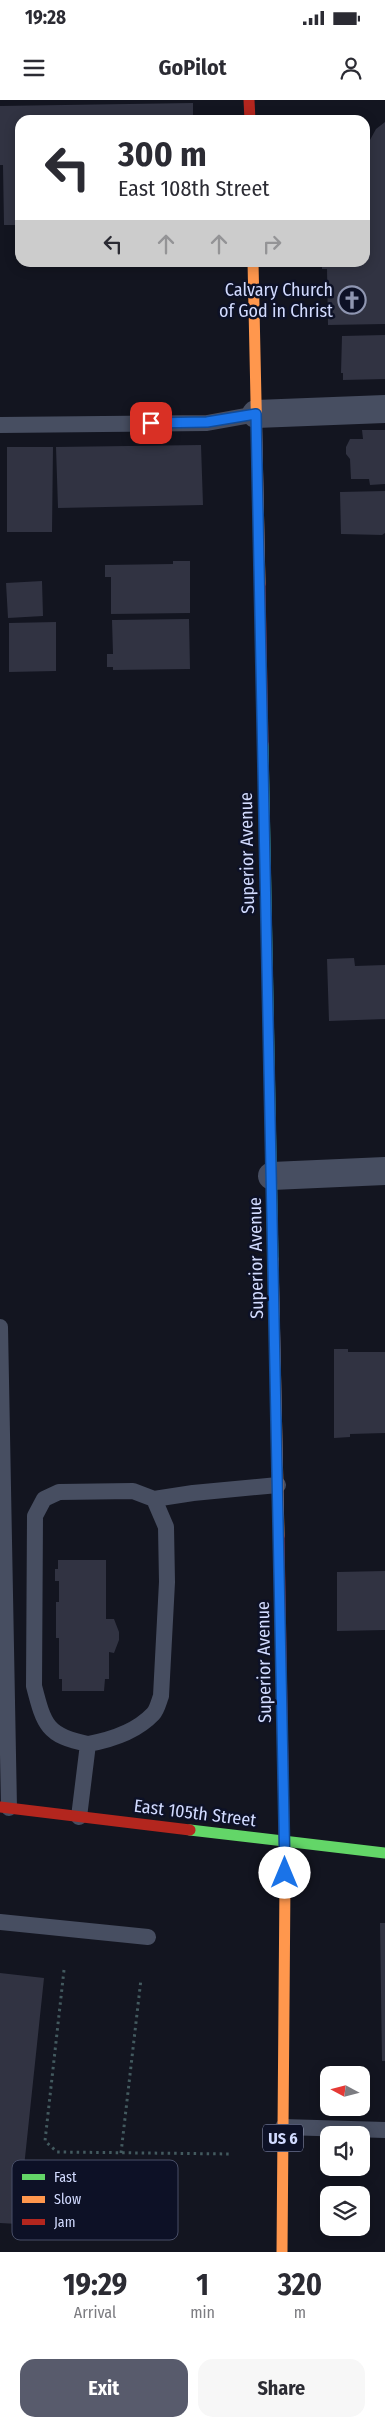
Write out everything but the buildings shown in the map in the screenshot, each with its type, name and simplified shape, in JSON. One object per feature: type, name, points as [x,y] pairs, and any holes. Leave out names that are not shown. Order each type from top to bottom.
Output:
[{"type":"main road","points":[[249,100],[250,115]]},
{"type":"main road","name":"Superior Avenue","points":[[252,267],[285,1842],[282,2252]]},
{"type":"main road","name":"East 105th Street","points":[[5,1808],[385,1854]]},
{"type":"street","points":[[256,414],[385,409]]},
{"type":"street","points":[[272,1176],[385,1171]]},
{"type":"lane","points":[[0,426],[207,422],[256,414]]},
{"type":"lane","points":[[0,1327],[5,1808]]},
{"type":"lane","points":[[154,1499],[166,1527],[167,1582],[162,1696],[154,1713],[141,1724],[109,1738],[88,1744],[65,1740],[53,1731],[40,1711],[34,1686],[35,1516],[44,1499],[59,1492],[133,1491],[154,1499],[193,1493],[278,1486]]},
{"type":"lane","points":[[79,1817],[88,1744]]},
{"type":"lane","points":[[0,1922],[148,1936]]},
{"type":"lane","points":[[283,2127],[385,2130]]},
{"type":"path","points":[[64,1970],[45,2141],[57,2152],[232,2154]]},
{"type":"path","points":[[121,2153],[141,1979]]},
{"type":"traffic: fast","points":[[263,744],[273,1259]]},
{"type":"traffic: fast","points":[[190,1830],[385,1853]]},
{"type":"traffic: slow","points":[[253,267],[260,584]]},
{"type":"traffic: slow","points":[[273,1259],[279,1536]]},
{"type":"traffic: slow","points":[[282,2252],[285,1881]]},
{"type":"traffic: jam","points":[[249,100],[250,115]]},
{"type":"traffic: jam","points":[[260,584],[263,744]]},
{"type":"traffic: jam","points":[[279,1536],[285,1881]]},
{"type":"traffic: jam","points":[[0,1807],[190,1830]]},
{"type":"place","name":"Calvary Church of God in Christ","points":[[352,300]]},
{"type":"route","points":[[151,423],[207,422],[256,414],[285,1873]]}]
